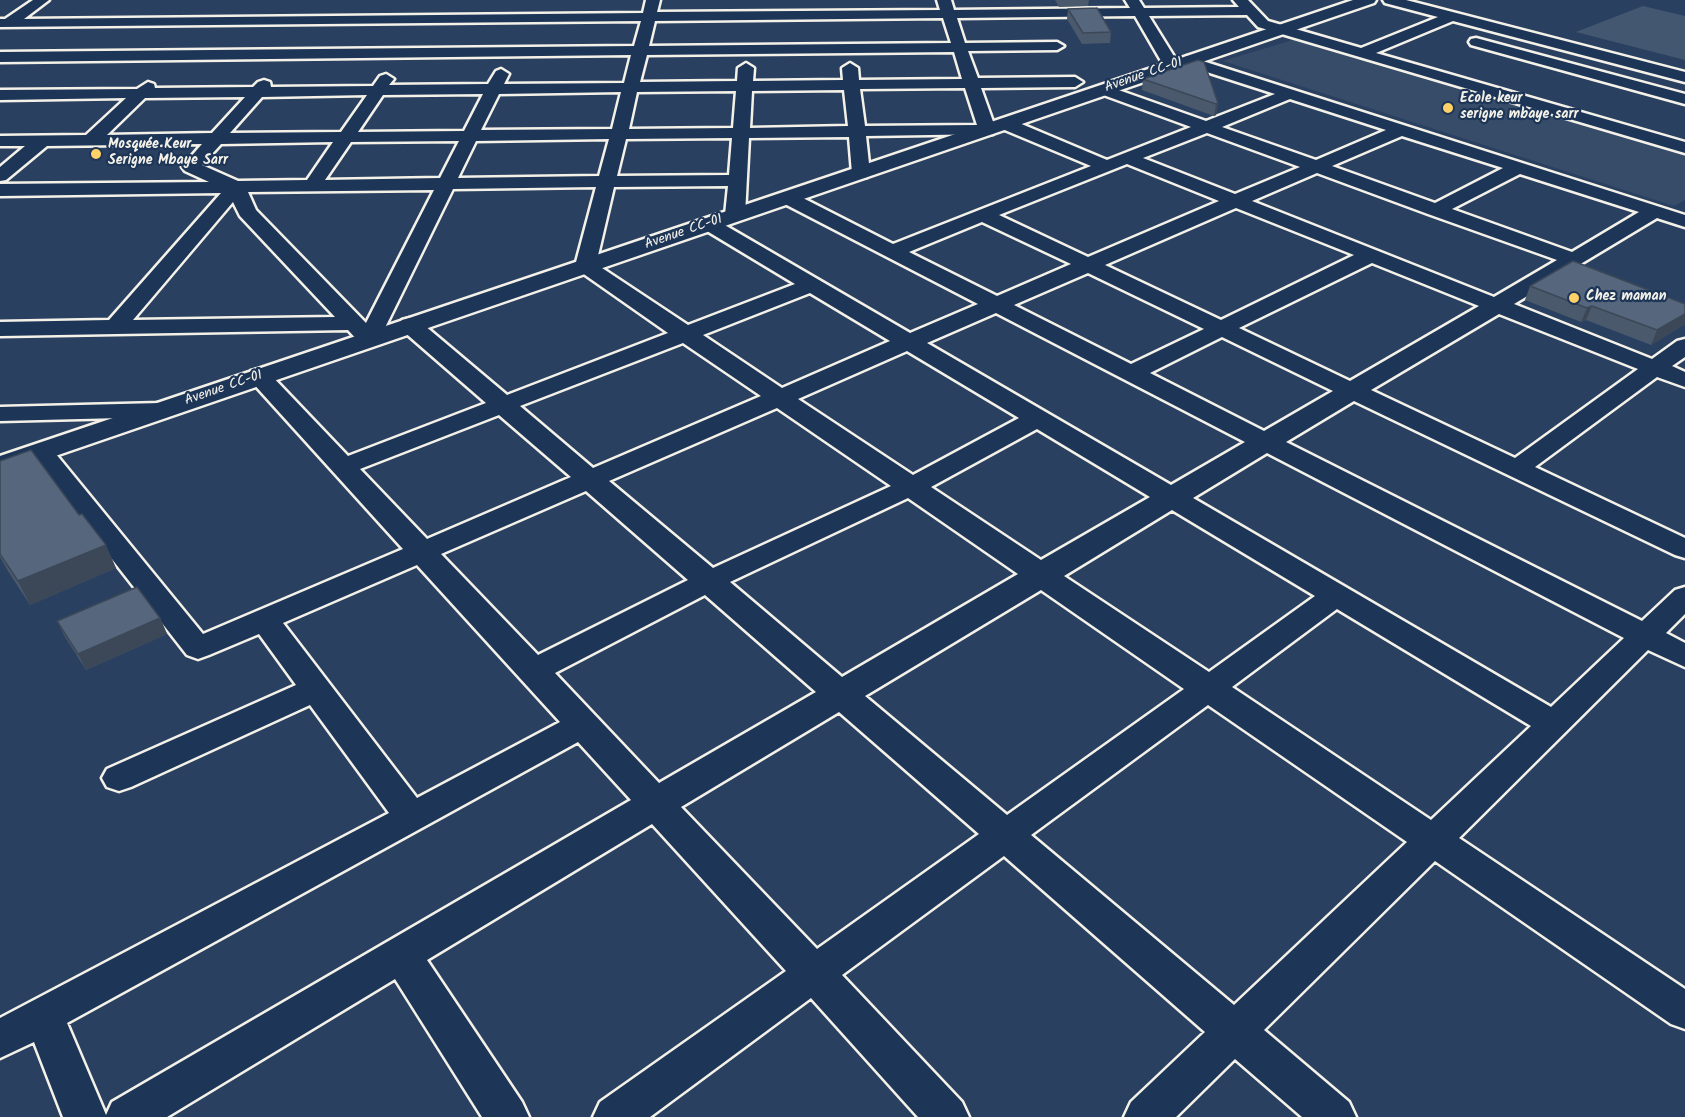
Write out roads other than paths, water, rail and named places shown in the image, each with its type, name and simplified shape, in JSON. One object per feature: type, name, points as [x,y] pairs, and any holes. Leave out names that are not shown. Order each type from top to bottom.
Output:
[{"type":"main road","name":"Avenue CC-01","points":[[0,466],[260,376],[362,331],[410,325],[996,127],[1087,90],[1180,64],[1368,0]]},
{"type":"street","points":[[3,25],[42,0]]},
{"type":"street","points":[[312,186],[440,0]]},
{"type":"street","points":[[362,331],[447,184],[538,0]]},
{"type":"street","points":[[1390,0],[1685,77]]},
{"type":"street","points":[[3,25],[529,18],[651,8],[749,26],[845,25],[947,7],[1245,5],[1263,24],[1280,30],[1685,148]]},
{"type":"street","points":[[1038,6],[1062,55],[1087,90]]},
{"type":"street","points":[[1136,6],[1180,64],[1290,94],[1676,217]]},
{"type":"street","points":[[55,69],[133,7]]},
{"type":"street","points":[[91,140],[234,7]]},
{"type":"street","points":[[333,7],[191,167],[236,187],[247,212],[362,331]]},
{"type":"street","points":[[947,7],[971,83],[996,127]]},
{"type":"street","points":[[651,8],[585,266],[1433,840],[1682,1003]]},
{"type":"street","points":[[1362,53],[1453,16]]},
{"type":"street","points":[[0,57],[640,51],[749,26],[845,25],[960,47],[1062,55]]},
{"type":"street","points":[[845,25],[861,173]]},
{"type":"street","points":[[735,215],[749,26]]},
{"type":"street","points":[[1423,28],[1685,99]]},
{"type":"street","points":[[1494,62],[1542,39]]},
{"type":"street","points":[[1455,81],[1475,71]]},
{"type":"street","points":[[1595,90],[1616,80]]},
{"type":"street","points":[[0,113],[38,82]]},
{"type":"street","points":[[0,95],[971,83],[1087,90],[1207,127],[1573,260]]},
{"type":"street","points":[[892,251],[1290,94]]},
{"type":"street","points":[[1553,109],[1574,100]]},
{"type":"street","points":[[0,141],[856,132],[996,127],[1107,166]]},
{"type":"street","points":[[42,453],[198,648],[1401,130]]},
{"type":"street","points":[[0,176],[42,141]]},
{"type":"street","points":[[1127,158],[1685,380]]},
{"type":"street","points":[[1435,210],[1519,167]]},
{"type":"street","points":[[0,190],[738,180]]},
{"type":"street","points":[[115,327],[236,187]]},
{"type":"street","points":[[788,198],[1685,656]]},
{"type":"street","points":[[983,216],[1685,549]]},
{"type":"street","points":[[127,1117],[1573,260],[1676,217]]},
{"type":"street","points":[[710,224],[1554,724]]},
{"type":"street","points":[[1131,373],[1371,255]]},
{"type":"street","points":[[344,466],[812,285]]},
{"type":"street","points":[[410,325],[1334,1117]]},
{"type":"street","points":[[0,329],[115,327],[362,331]]},
{"type":"street","points":[[1516,469],[1685,346]]},
{"type":"street","points":[[260,376],[947,1117]]},
{"type":"street","points":[[0,414],[161,410]]},
{"type":"street","points":[[533,671],[709,581],[911,487],[1038,418]]},
{"type":"street","points":[[615,1117],[1336,595]]},
{"type":"street","points":[[1146,1117],[1685,597]]},
{"type":"street","points":[[265,620],[411,817]]},
{"type":"street","points":[[119,778],[316,688]]},
{"type":"street","points":[[0,1039],[583,725]]},
{"type":"street","points":[[401,954],[507,1117]]},
{"type":"street","points":[[44,1016],[85,1117]]},
{"type":"place","name":"Ecole keur serigne mbaye sarr","points":[[1448,108]]},
{"type":"place","name":"Mosquée Keur Serigne Mbaye Sarr","points":[[96,154]]},
{"type":"place","name":"Chez maman","points":[[1574,298]]}]
